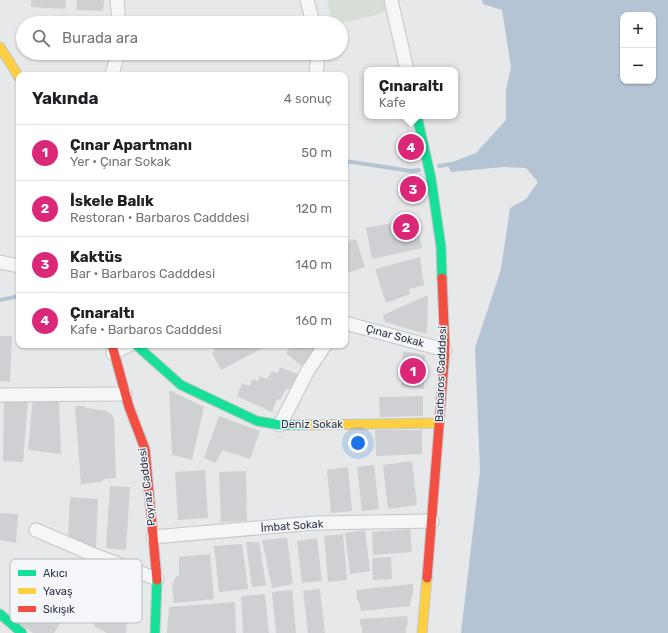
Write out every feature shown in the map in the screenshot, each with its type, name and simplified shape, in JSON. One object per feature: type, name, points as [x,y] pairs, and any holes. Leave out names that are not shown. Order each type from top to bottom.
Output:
[{"type":"street","points":[[117,0],[118,16]]},
{"type":"street","points":[[308,0],[311,16]]},
{"type":"street","points":[[391,0],[406,67]]},
{"type":"street","points":[[1,53],[16,73]]},
{"type":"street","points":[[113,72],[116,60]]},
{"type":"street","points":[[316,72],[317,60]]},
{"type":"street","name":"Barbaros Cadddesi","points":[[419,119],[432,178],[441,247],[445,350],[422,633]]},
{"type":"street","points":[[0,262],[16,265]]},
{"type":"street","name":"Çınar Sokak","points":[[348,324],[445,350]]},
{"type":"street","name":"Deniz Sokak","points":[[139,348],[181,385],[257,421],[280,425],[439,423]]},
{"type":"street","points":[[280,425],[307,372],[323,348]]},
{"type":"street","name":"Poyraz Caddesi","points":[[112,349],[129,407],[145,449],[158,579],[155,633]]},
{"type":"street","points":[[0,395],[125,394]]},
{"type":"street","name":"İmbat Sokak","points":[[153,538],[315,524],[432,520]]},
{"type":"street","points":[[36,530],[105,559]]},
{"type":"street","points":[[142,573],[158,579]]},
{"type":"street","points":[[0,614],[10,623]]},
{"type":"street","points":[[10,623],[22,633]]},
{"type":"shaded area","points":[[327,0],[400,0],[380,14],[348,21],[348,16],[330,16]]},
{"type":"water","points":[[482,0],[668,0],[668,633],[461,633],[480,471],[475,348],[501,269],[510,208],[526,199],[538,182],[526,168],[503,167],[451,172],[447,164],[476,153],[506,120],[506,90],[511,67],[502,10],[483,4]]},
{"type":"building","points":[[31,0],[66,0],[65,9],[31,7]]},
{"type":"building","points":[[77,0],[104,0],[103,11],[76,10]]},
{"type":"building","points":[[416,218],[422,248],[372,259],[366,228]]},
{"type":"building","points":[[356,239],[365,267],[348,273],[348,241]]},
{"type":"building","points":[[420,257],[424,285],[409,289],[410,294],[386,303],[375,269]]},
{"type":"building","points":[[428,295],[427,334],[385,322],[383,315]]},
{"type":"building","points":[[0,336],[12,336],[10,382],[0,381]]},
{"type":"building","points":[[213,348],[262,348],[221,370],[212,353],[215,351]]},
{"type":"building","points":[[290,348],[317,348],[301,366],[286,353]]},
{"type":"building","points":[[403,351],[425,355],[424,389],[401,387]]},
{"type":"building","points":[[280,367],[298,374],[290,389],[286,389],[280,400],[277,399],[272,412],[237,396],[242,383],[249,386],[253,379],[258,381],[260,376],[267,379],[272,371],[278,373]]},
{"type":"building","points":[[169,390],[204,407],[192,460],[172,455]]},
{"type":"building","points":[[423,396],[423,416],[380,417],[379,397]]},
{"type":"building","points":[[33,398],[59,401],[61,454],[28,450]]},
{"type":"building","points":[[4,400],[28,400],[23,462],[3,461]]},
{"type":"building","points":[[75,406],[84,406],[87,408],[106,411],[111,414],[114,419],[116,478],[103,479],[102,482],[81,484]]},
{"type":"building","points":[[219,416],[260,431],[250,459],[222,450],[216,463],[204,458]]},
{"type":"building","points":[[375,430],[422,430],[422,454],[376,456]]},
{"type":"building","points":[[412,461],[417,505],[388,509],[383,465]]},
{"type":"building","points":[[374,465],[379,509],[362,511],[357,467]]},
{"type":"building","points":[[348,467],[352,511],[331,513],[327,470]]},
{"type":"building","points":[[205,470],[208,518],[178,520],[175,472]]},
{"type":"building","points":[[246,471],[247,521],[221,522],[219,472]]},
{"type":"building","points":[[110,486],[130,487],[126,550],[106,548]]},
{"type":"building","points":[[70,497],[98,499],[96,550],[68,539]]},
{"type":"building","points":[[0,513],[18,514],[16,543],[0,540]]},
{"type":"building","points":[[410,529],[412,552],[373,555],[372,532]]},
{"type":"building","points":[[365,530],[370,571],[350,574],[345,533]]},
{"type":"building","points":[[343,534],[347,580],[328,582],[324,536]]},
{"type":"building","points":[[287,538],[293,584],[272,588],[262,540]]},
{"type":"building","points":[[317,538],[322,581],[302,583],[297,541]]},
{"type":"building","points":[[246,542],[259,542],[266,585],[252,587]]},
{"type":"building","points":[[242,544],[248,589],[219,592],[214,546]]},
{"type":"building","points":[[210,554],[214,599],[174,603],[172,585],[175,578],[179,575],[179,557]]},
{"type":"building","points":[[391,557],[392,579],[373,580],[372,558]]},
{"type":"building","points":[[413,584],[413,594],[410,606],[361,611],[357,600],[356,590]]},
{"type":"building","points":[[320,589],[325,633],[308,633],[303,591]]},
{"type":"building","points":[[292,590],[296,633],[276,633],[272,592]]},
{"type":"building","points":[[265,594],[269,633],[243,633],[241,596]]},
{"type":"building","points":[[235,602],[236,633],[167,633],[169,607]]},
{"type":"building","points":[[407,616],[408,623],[406,633],[362,633],[360,619]]},
{"type":"building","points":[[18,623],[60,623],[54,633],[33,633]]},
{"type":"building","points":[[94,623],[127,623],[126,633],[107,633],[94,626]]},
{"type":"waterway","points":[[348,161],[411,171],[419,170]]},
{"type":"waterway","points":[[439,166],[451,164]]},
{"type":"waterway","points":[[0,300],[16,297]]},
{"type":"traffic: fast","points":[[418,119],[431,178],[441,247],[442,278]]},
{"type":"traffic: fast","points":[[139,348],[181,385],[257,421],[280,425],[307,425]]},
{"type":"traffic: fast","points":[[155,633],[157,580]]},
{"type":"traffic: fast","points":[[0,614],[10,623]]},
{"type":"traffic: fast","points":[[10,623],[22,633]]},
{"type":"traffic: slow","points":[[0,47],[16,72]]},
{"type":"traffic: slow","points":[[307,425],[439,423]]},
{"type":"traffic: slow","points":[[422,633],[427,578]]},
{"type":"traffic: jam","points":[[427,578],[445,350],[442,278]]},
{"type":"traffic: jam","points":[[113,348],[129,407],[145,449],[157,580]]},
{"type":"place","name":"Çınaraltı","points":[[411,147]]},
{"type":"place","name":"Kaktüs","points":[[413,189]]},
{"type":"place","name":"İskele Balık","points":[[406,227]]},
{"type":"place","name":"Çınar Apartmanı","points":[[413,371]]}]
